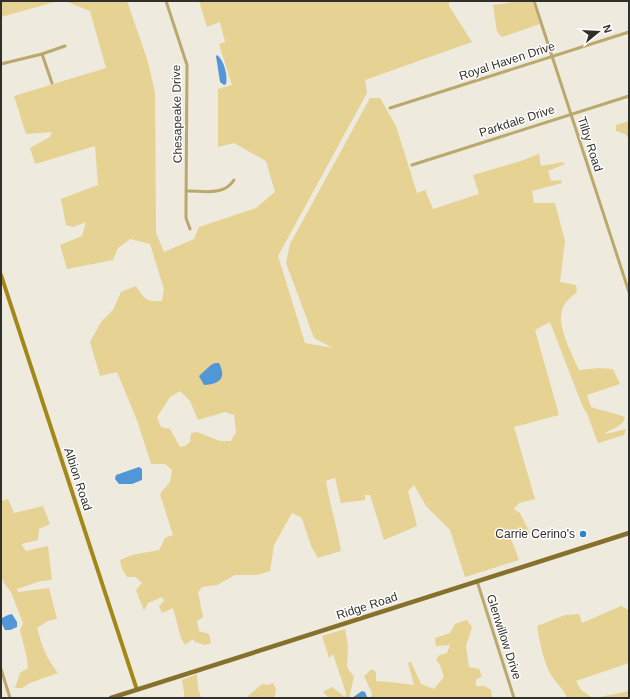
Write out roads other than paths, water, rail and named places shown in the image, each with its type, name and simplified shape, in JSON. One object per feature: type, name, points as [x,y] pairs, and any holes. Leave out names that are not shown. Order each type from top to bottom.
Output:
[{"type":"main road","name":"Ridge Road","points":[[111,698],[629,533]]},
{"type":"street","name":"Chesapeake Drive","points":[[166,1],[187,65],[186,218],[190,229]]},
{"type":"street","name":"Tilby Road","points":[[534,1],[629,292]]},
{"type":"street","name":"Royal Haven Drive","points":[[390,108],[629,32]]},
{"type":"street","points":[[1,64],[42,54],[65,46]]},
{"type":"street","points":[[42,54],[52,83]]},
{"type":"street","name":"Parkdale Drive","points":[[412,165],[629,96]]},
{"type":"street","points":[[187,191],[220,192],[230,186],[234,180]]},
{"type":"street","name":"Albion Road","points":[[1,275],[137,690]]},
{"type":"street","name":"Glenwillow Drive","points":[[477,581],[514,698]]},
{"type":"street","points":[[1,669],[10,698]]},
{"type":"water","points":[[217,55],[222,61],[226,73],[226,84],[224,85],[220,82]]},
{"type":"water","points":[[215,363],[219,363],[222,377],[217,382],[204,385],[199,376]]},
{"type":"water","points":[[139,467],[142,469],[142,480],[132,484],[119,484],[115,479],[116,475]]},
{"type":"water","points":[[12,614],[17,622],[17,627],[10,630],[5,630],[2,624],[2,618]]},
{"type":"water","points":[[362,691],[365,692],[367,697],[352,698]]},
{"type":"place","name":"Carrie Cerino's","points":[[583,534]]}]
